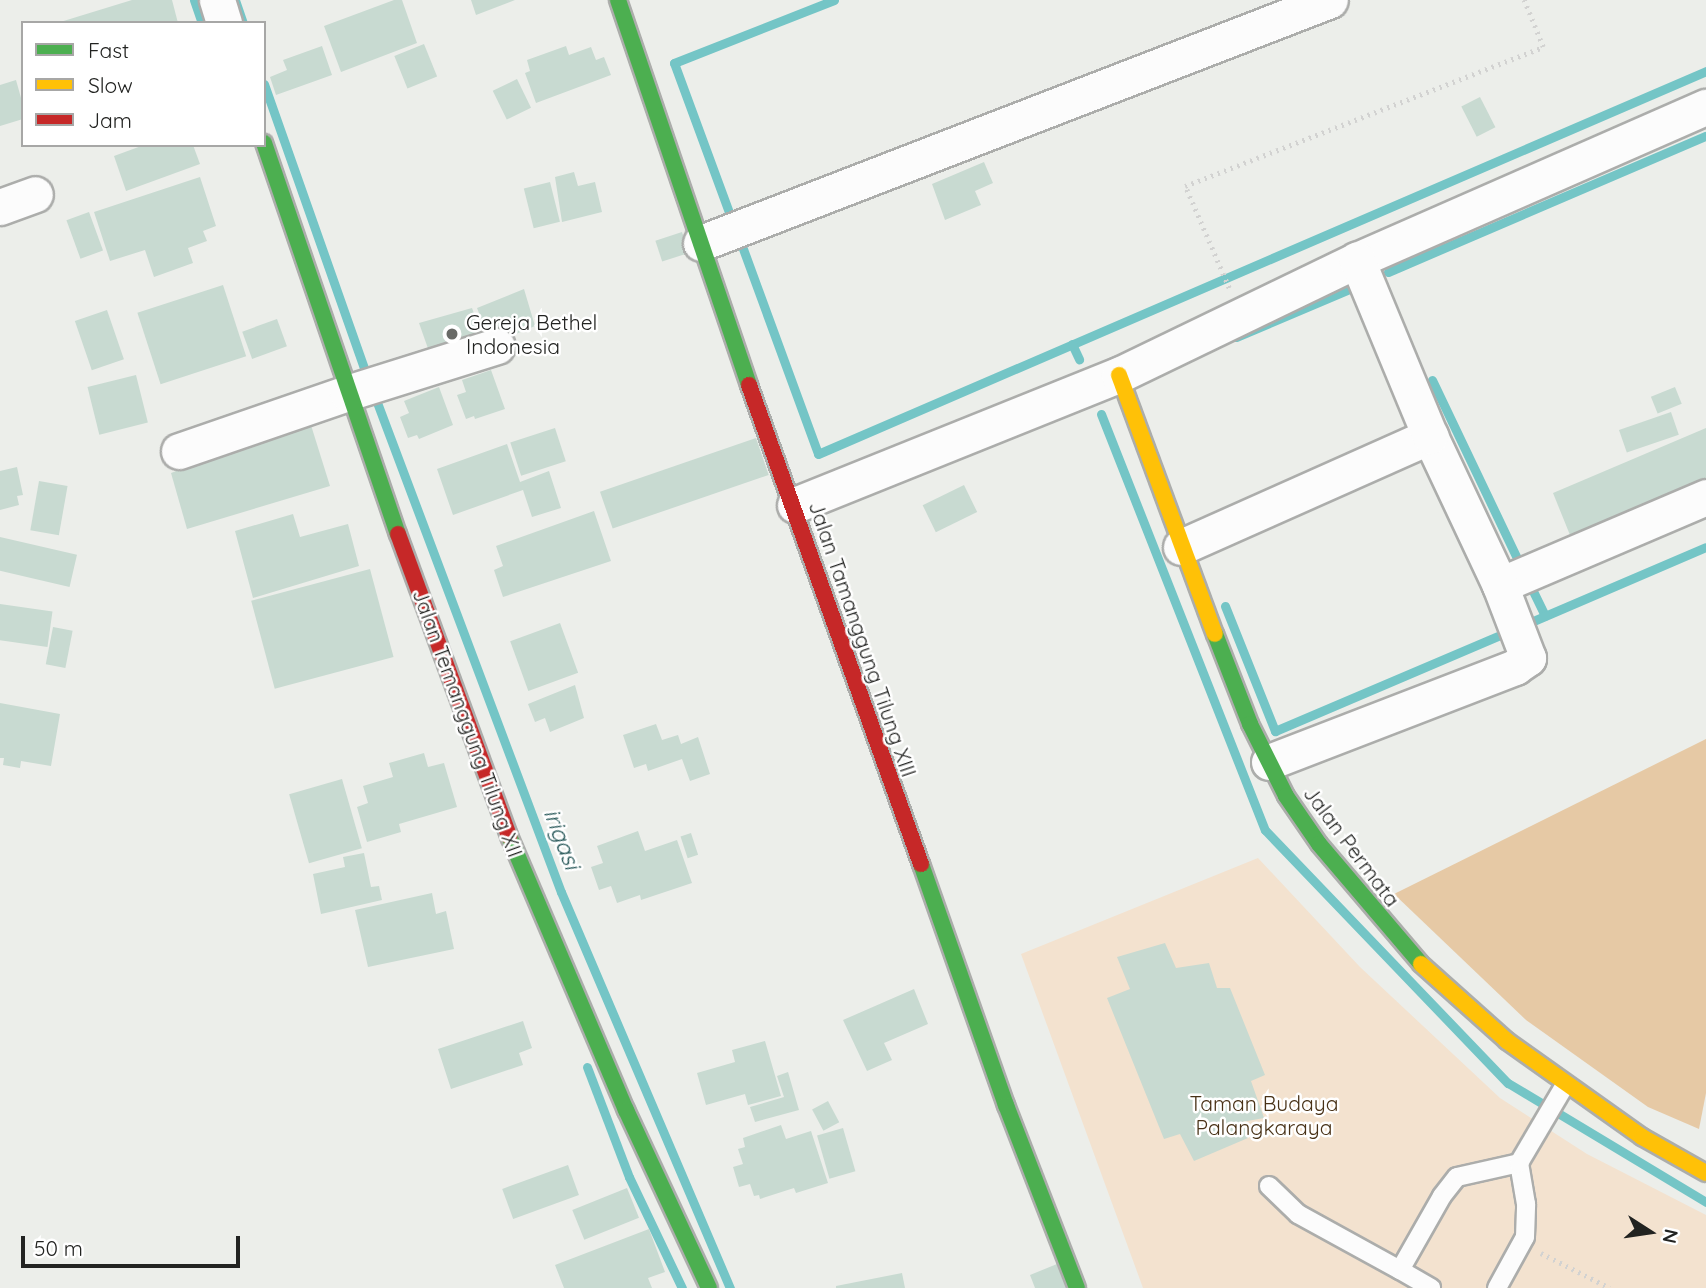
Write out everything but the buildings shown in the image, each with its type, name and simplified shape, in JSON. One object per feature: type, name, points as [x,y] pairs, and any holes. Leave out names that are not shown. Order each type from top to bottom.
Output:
[{"type":"street","points":[[217,0],[223,21]]},
{"type":"street","points":[[701,243],[1330,0]]},
{"type":"street","name":"Jalan Tamanggung Tilung XIII","points":[[625,2],[701,243],[778,469],[795,505],[1006,1105],[1077,1288]]},
{"type":"street","points":[[795,505],[1119,375],[1357,260],[1706,107]]},
{"type":"street","name":"Jalan Temanggung Tilung XII","points":[[265,147],[347,393],[368,443],[398,534],[514,847],[626,1110],[709,1288]]},
{"type":"street","points":[[0,207],[35,194]]},
{"type":"street","points":[[1269,762],[1527,661],[1527,649],[1500,584],[1430,436],[1357,260]]},
{"type":"street","points":[[179,451],[347,393],[497,346]]},
{"type":"street","name":"Jalan Permata","points":[[1119,375],[1181,547],[1250,724],[1286,796],[1319,844],[1417,960],[1562,1091],[1706,1173]]},
{"type":"street","points":[[1181,547],[1430,436]]},
{"type":"street","points":[[1500,584],[1706,497]]},
{"type":"lane","points":[[1497,1288],[1525,1237],[1526,1204],[1519,1163],[1562,1091]]},
{"type":"lane","points":[[1400,1270],[1442,1196],[1457,1177],[1519,1163]]},
{"type":"lane","points":[[1269,1186],[1298,1214],[1431,1288]]},
{"type":"path","points":[[1241,316],[1185,186],[1543,47],[1524,0]]},
{"type":"path","points":[[1521,1242],[1610,1288]]},
{"type":"green space","name":"Taman Budaya Palangkaraya","points":[[1258,858],[1360,967],[1500,1098],[1587,1154],[1706,1215],[1706,1288],[1143,1288],[1021,954]]},
{"type":"shaded area","points":[[1706,739],[1706,1093],[1699,1129],[1648,1107],[1526,1020],[1394,894]]},
{"type":"waterway","points":[[194,0],[201,21]]},
{"type":"waterway","points":[[235,0],[242,21]]},
{"type":"waterway","points":[[730,215],[674,63],[834,0]]},
{"type":"waterway","points":[[742,246],[818,454],[1706,71]]},
{"type":"waterway","points":[[266,90],[368,380]]},
{"type":"waterway","points":[[1388,272],[1706,136]]},
{"type":"waterway","points":[[1236,337],[1347,290]]},
{"type":"waterway","points":[[1072,344],[1079,359]]},
{"type":"waterway","points":[[1432,380],[1518,560]]},
{"type":"waterway","name":"irigasi","points":[[375,397],[561,892],[730,1288]]},
{"type":"waterway","points":[[1101,414],[1265,830],[1508,1083],[1706,1202]]},
{"type":"waterway","points":[[1531,622],[1706,547]]},
{"type":"waterway","points":[[1531,587],[1545,616]]},
{"type":"waterway","points":[[1225,606],[1275,731],[1498,636]]},
{"type":"waterway","name":"irigasi","points":[[587,1067],[629,1177],[682,1288]]},
{"type":"traffic: fast","points":[[618,0],[749,385]]},
{"type":"traffic: fast","points":[[265,147],[398,534]]},
{"type":"traffic: fast","points":[[1215,634],[1250,724],[1286,796],[1319,844],[1421,964]]},
{"type":"traffic: fast","points":[[509,836],[626,1110],[709,1288]]},
{"type":"traffic: fast","points":[[921,864],[1006,1105],[1077,1288]]},
{"type":"traffic: slow","points":[[1119,375],[1215,634]]},
{"type":"traffic: slow","points":[[1421,964],[1507,1041],[1642,1137],[1706,1173]]},
{"type":"traffic: jam","points":[[749,385],[921,864]]},
{"type":"traffic: jam","points":[[398,534],[509,836]]},
{"type":"place","name":"Gereja Bethel Indonesia","points":[[452,334]]}]
